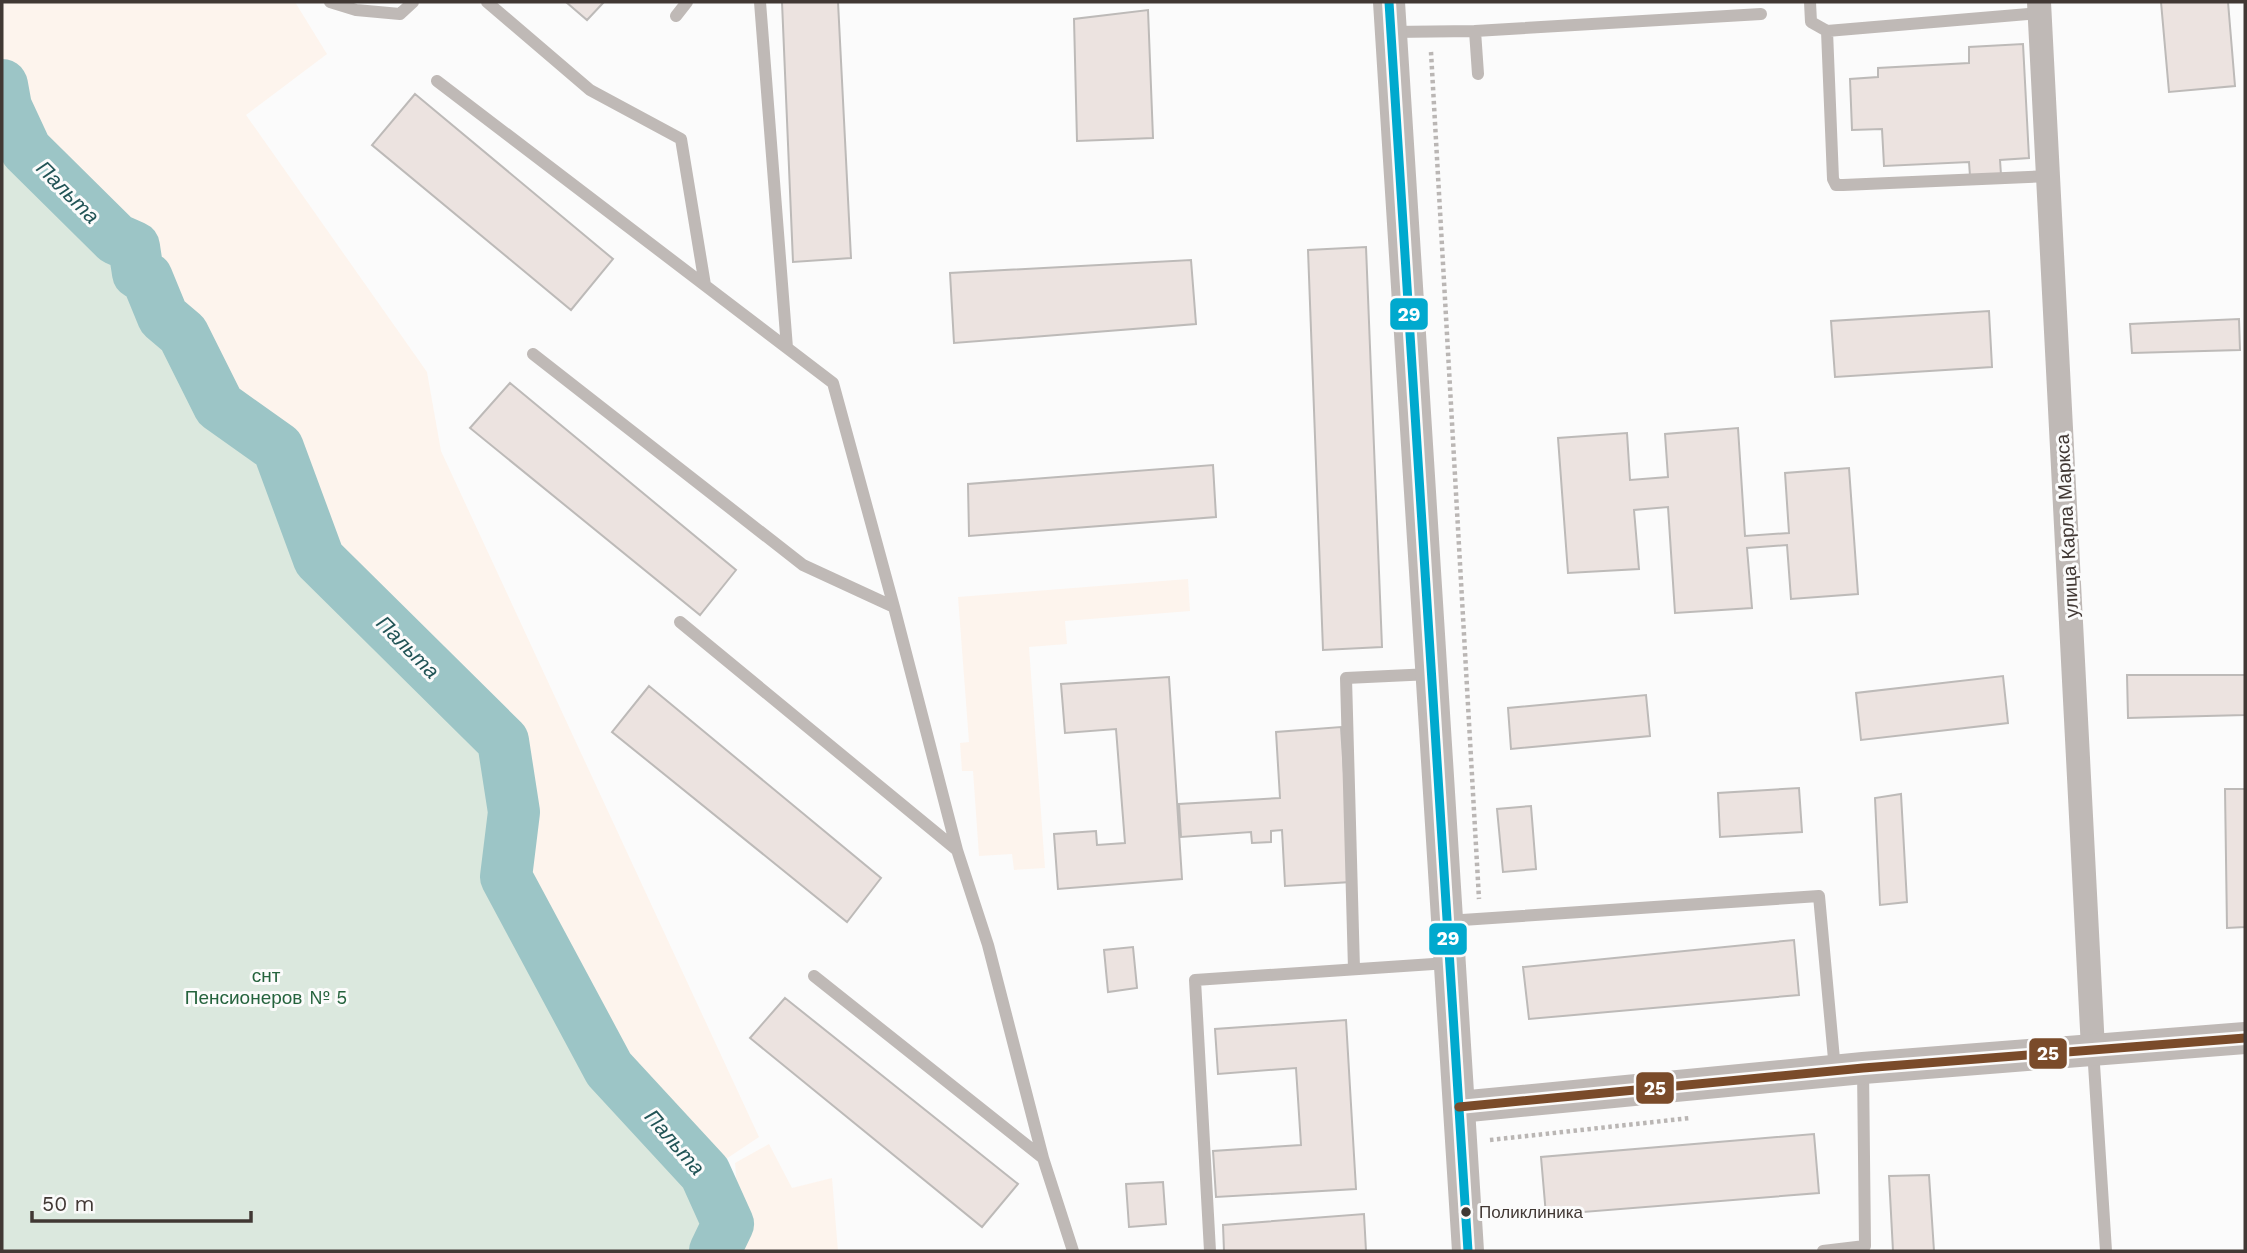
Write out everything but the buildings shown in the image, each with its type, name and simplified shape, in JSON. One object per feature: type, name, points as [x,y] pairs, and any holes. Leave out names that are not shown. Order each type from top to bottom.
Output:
[{"type":"street","name":"улица Карла Маркса","points":[[2039,7],[2093,1049]]},
{"type":"street","points":[[1390,17],[1468,1251]]},
{"type":"street","points":[[1459,1107],[1849,1069],[2245,1038]]},
{"type":"lane","points":[[330,2],[356,10],[400,14],[413,2]]},
{"type":"lane","points":[[487,2],[590,90],[681,139],[705,285]]},
{"type":"lane","points":[[676,16],[687,2]]},
{"type":"lane","points":[[761,2],[787,348]]},
{"type":"lane","points":[[1810,2],[1811,22],[1827,31],[2039,7]]},
{"type":"lane","points":[[1390,17],[1430,32],[1761,14]]},
{"type":"lane","points":[[1475,31],[1478,74]]},
{"type":"lane","points":[[1827,31],[1833,179],[1836,185],[2049,176]]},
{"type":"lane","points":[[437,81],[833,383],[957,850],[988,945],[1043,1158],[1073,1251]]},
{"type":"lane","points":[[533,354],[803,565],[894,607]]},
{"type":"lane","points":[[680,622],[957,850]]},
{"type":"lane","points":[[1354,969],[1346,678],[1432,674]]},
{"type":"lane","points":[[1447,921],[1819,896],[1849,1069],[1865,1246],[1822,1251]]},
{"type":"lane","points":[[1210,1251],[1195,980],[1450,963]]},
{"type":"lane","points":[[814,976],[1043,1158]]},
{"type":"lane","points":[[2093,1049],[2106,1251]]},
{"type":"path","points":[[1430,32],[1480,919]]},
{"type":"shaded area","points":[[2,2],[295,2],[327,54],[246,115],[427,372],[441,451],[759,1137],[705,1173],[609,1069],[506,877],[514,812],[503,741],[319,559],[278,448],[219,406],[183,334],[163,317],[147,278],[138,273],[134,247],[116,239],[26,150],[6,107],[2,85]]},
{"type":"shaded area","points":[[1188,579],[1190,611],[1065,621],[1067,644],[1029,647],[1045,868],[1014,870],[1012,854],[979,856],[973,771],[962,771],[960,743],[969,742],[958,597]]},
{"type":"shaded area","points":[[769,1144],[792,1188],[832,1178],[838,1251],[742,1251],[735,1163]]},
{"type":"green space","name":"снт Пенсионеров № 5","points":[[2,85],[6,107],[26,150],[116,239],[134,247],[138,273],[147,278],[163,317],[183,334],[219,406],[278,448],[319,559],[503,741],[514,812],[506,877],[609,1069],[705,1173],[728,1224],[715,1251],[2,1251]]},
{"type":"waterway","name":"Пальта","points":[[2,85],[6,107],[26,150],[116,239],[134,247],[138,273],[147,278],[163,317],[183,334],[219,406],[278,448],[319,559],[503,741],[514,812],[506,877],[609,1069],[705,1173],[728,1224],[715,1251]]},
{"type":"transit line","name":"29","points":[[1389,2],[1468,1251]]},
{"type":"transit line","name":"25","points":[[1459,1107],[1863,1068],[2245,1038]]},
{"type":"place","name":"Поликлиника","points":[[1466,1212]]}]
